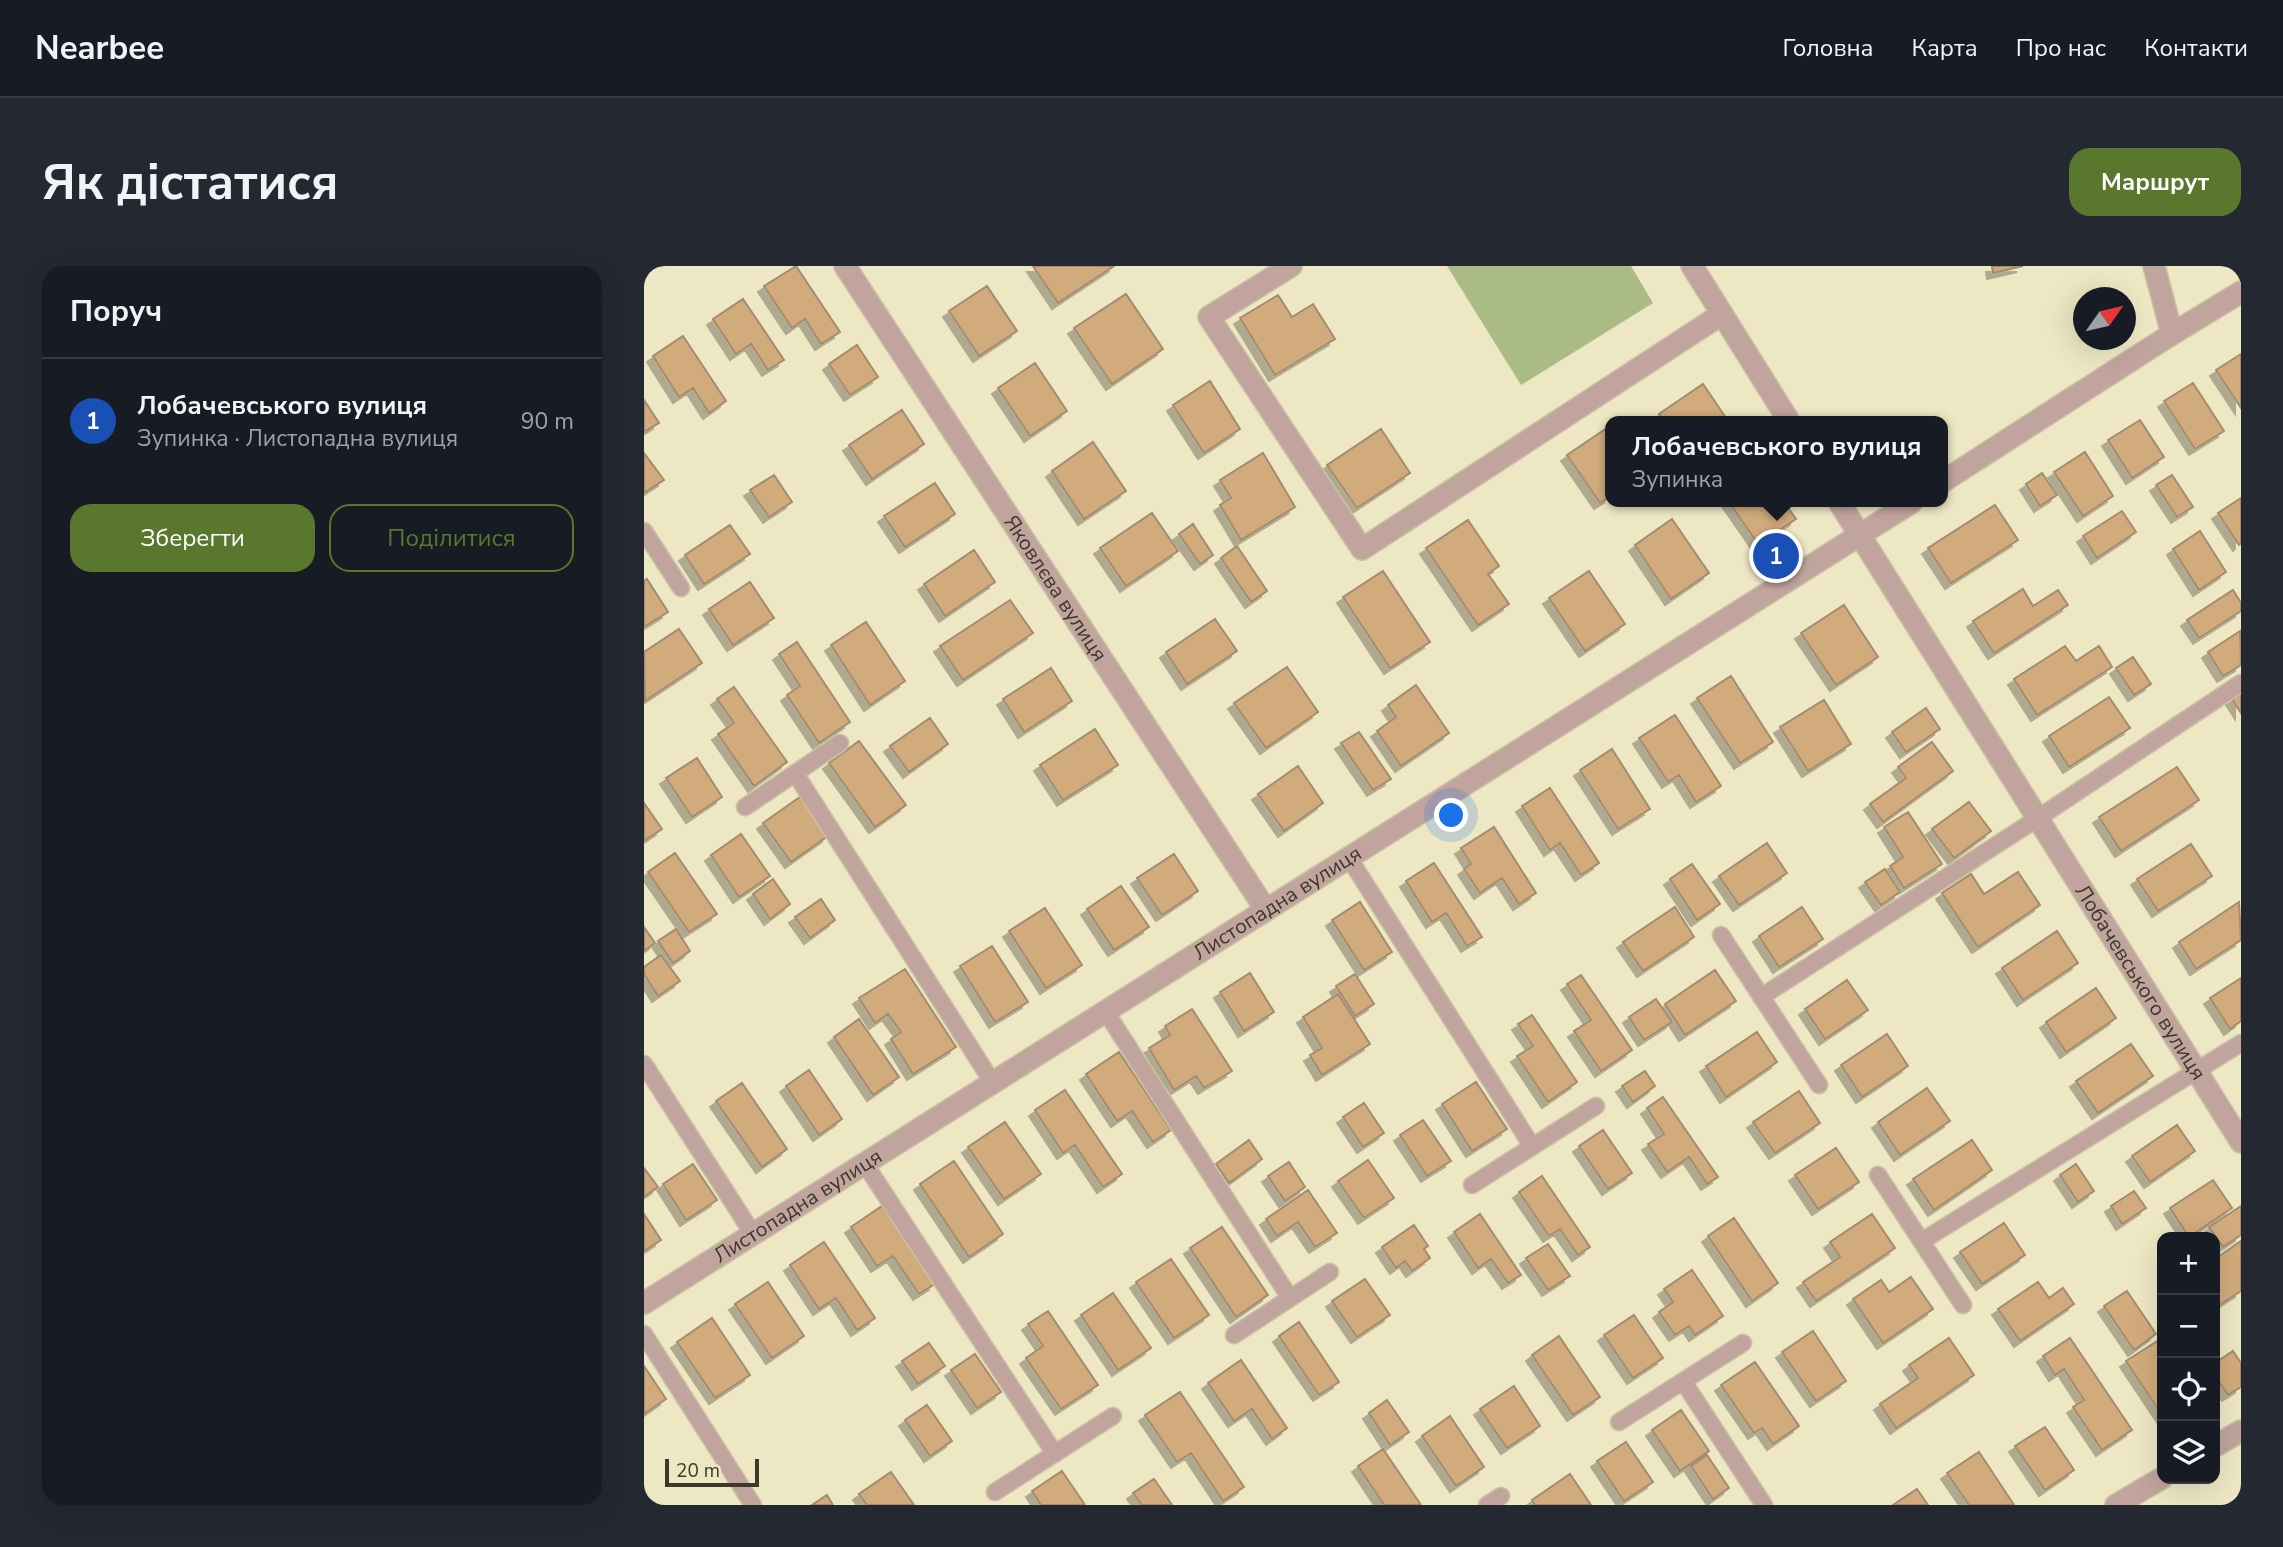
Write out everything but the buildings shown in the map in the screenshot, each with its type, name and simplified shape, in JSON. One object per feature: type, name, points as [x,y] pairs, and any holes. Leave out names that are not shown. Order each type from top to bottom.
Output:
[{"type":"street","name":"Яковлєва вулиця","points":[[845,266],[1266,910]]},
{"type":"street","points":[[1291,266],[1209,317],[1362,549],[1722,314]]},
{"type":"street","points":[[1692,266],[1786,416]]},
{"type":"street","points":[[2154,266],[2172,334]]},
{"type":"street","points":[[1948,478],[2241,292]]},
{"type":"street","name":"Лобачевського вулиця","points":[[1842,507],[2241,1142]]},
{"type":"street","name":"Листопадна вулиця","points":[[644,1303],[1904,507]]},
{"type":"street","points":[[2220,1443],[2241,1431]]},
{"type":"street","points":[[2116,1505],[2157,1481]]},
{"type":"lane","points":[[644,531],[681,588]]},
{"type":"lane","points":[[1761,997],[2241,683]]},
{"type":"lane","points":[[746,807],[840,743]]},
{"type":"lane","points":[[795,773],[993,1083]]},
{"type":"lane","points":[[1349,858],[1532,1146]]},
{"type":"lane","points":[[1721,935],[1819,1084]]},
{"type":"lane","points":[[1106,1012],[1290,1298]]},
{"type":"lane","points":[[1922,1241],[2241,1043]]},
{"type":"lane","points":[[644,1063],[753,1234]]},
{"type":"lane","points":[[1472,1185],[1596,1105]]},
{"type":"lane","points":[[864,1164],[1055,1454]]},
{"type":"lane","points":[[1878,1175],[1963,1305]]},
{"type":"lane","points":[[1234,1335],[1330,1272]]},
{"type":"lane","points":[[644,1334],[753,1505]]},
{"type":"lane","points":[[1619,1422],[1743,1343]]},
{"type":"lane","points":[[1683,1381],[1764,1505]]},
{"type":"lane","points":[[995,1492],[1113,1416]]},
{"type":"green space","points":[[1447,266],[1631,266],[1653,303],[1521,385]]},
{"type":"place","name":"Лобачевського вулиця","points":[[1776,556]]}]
